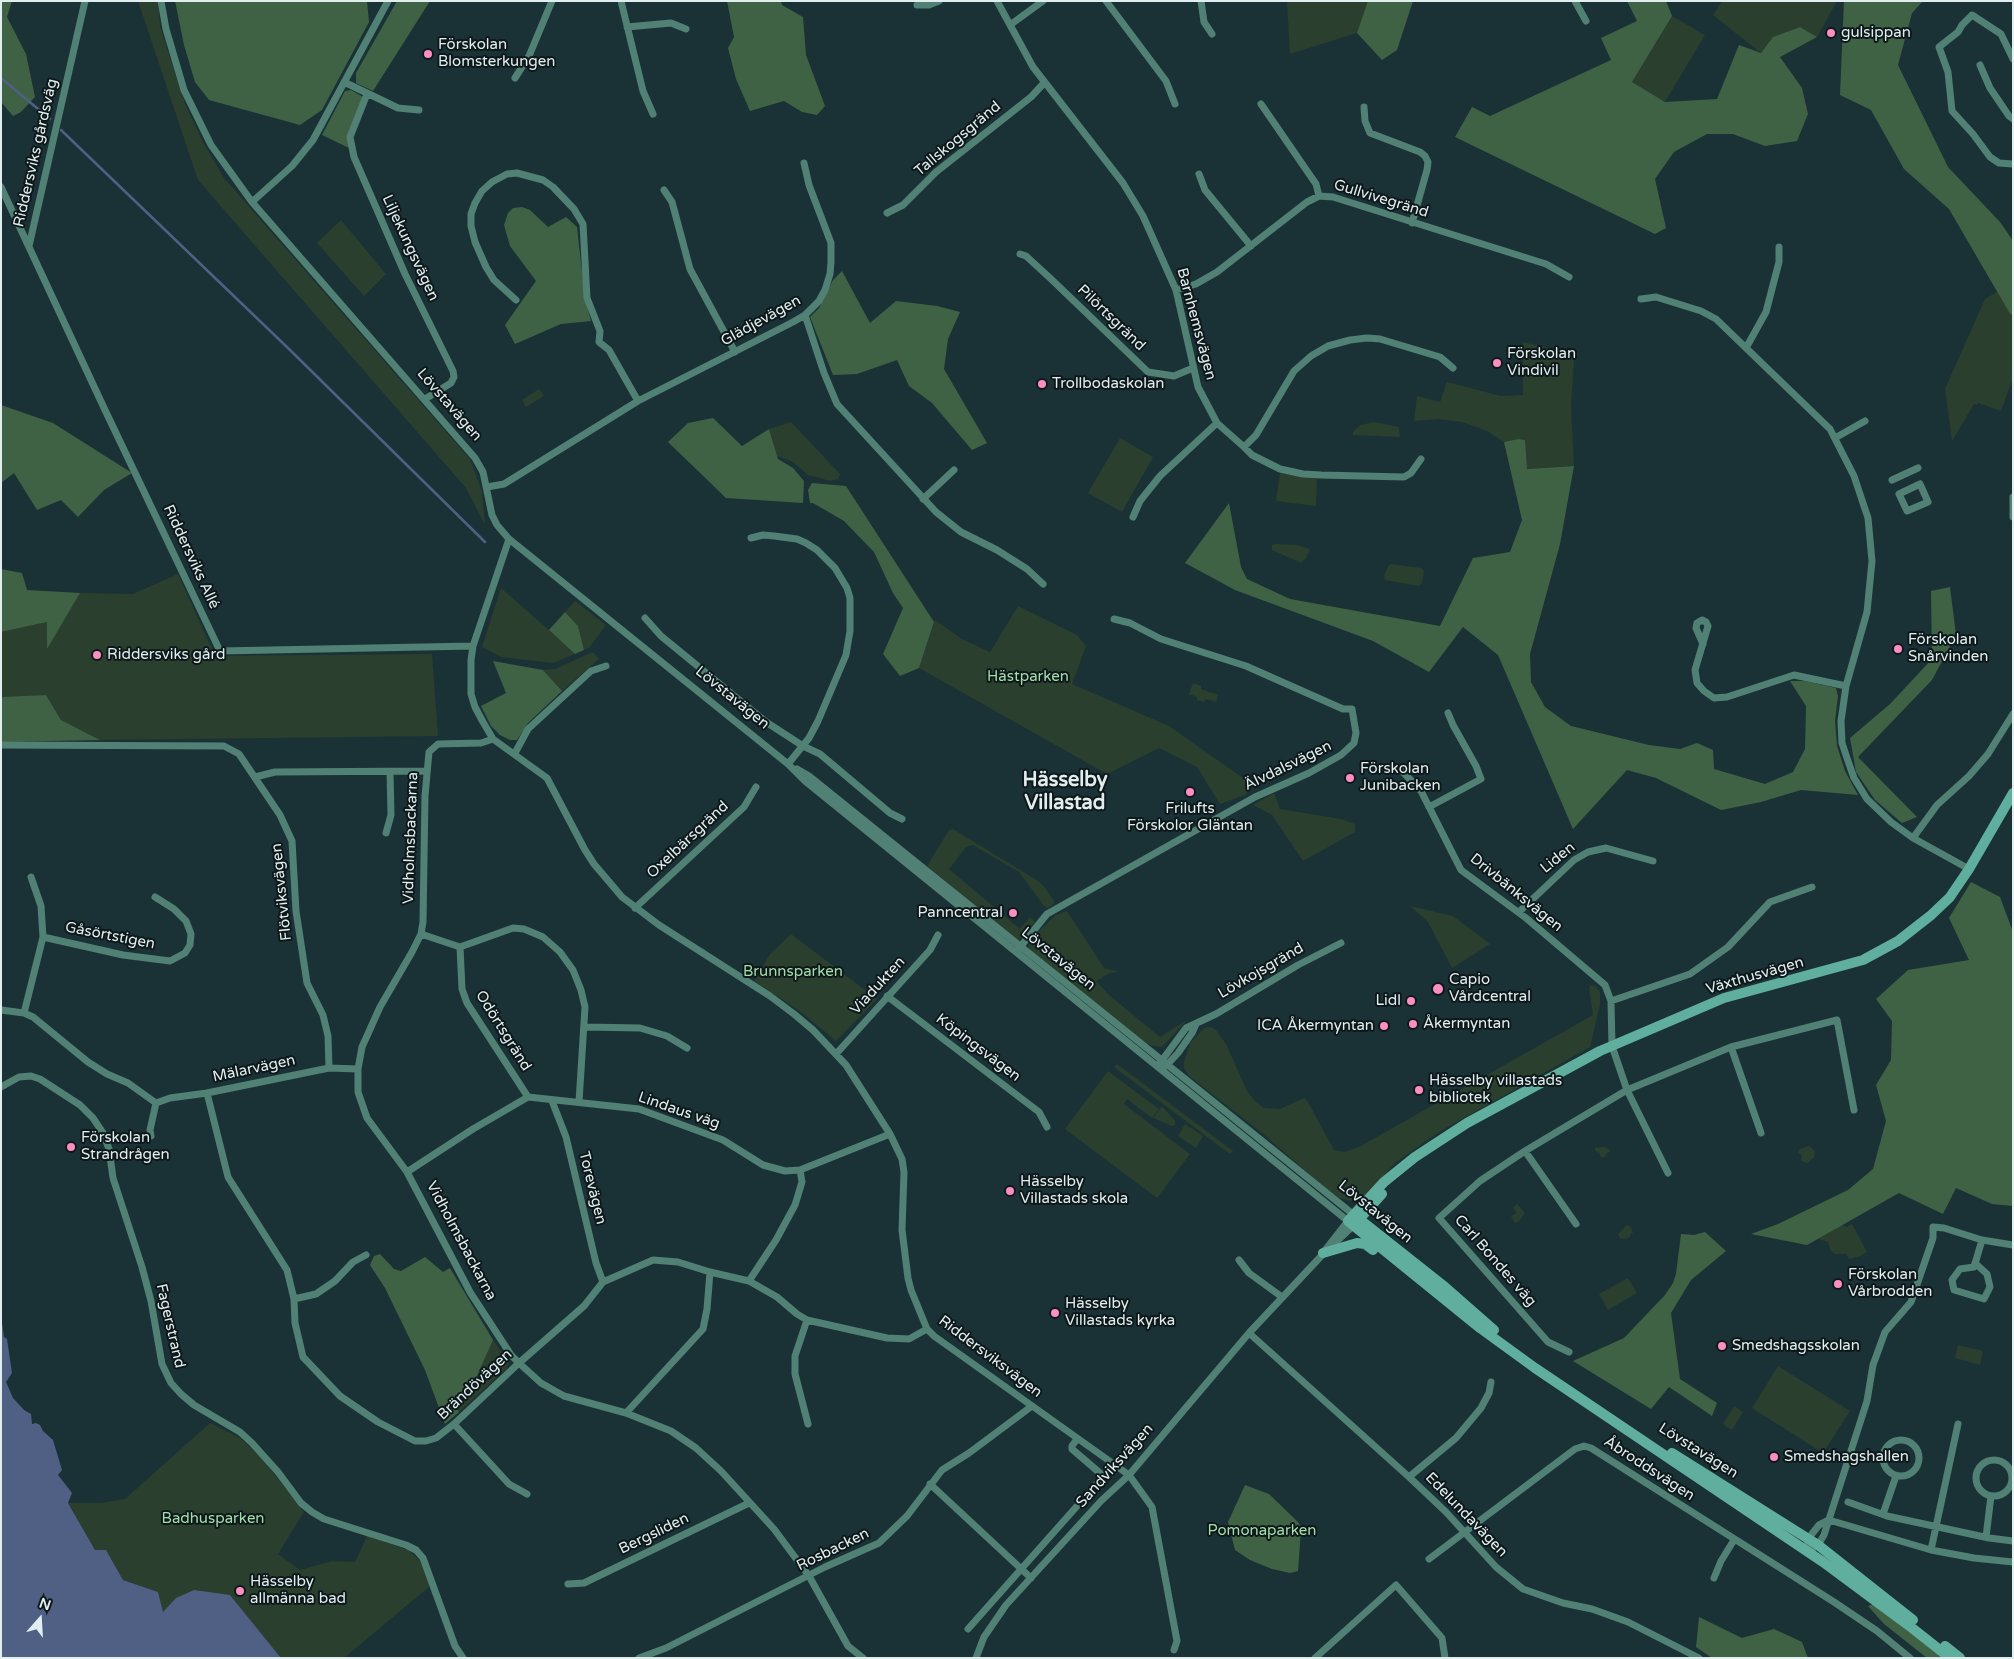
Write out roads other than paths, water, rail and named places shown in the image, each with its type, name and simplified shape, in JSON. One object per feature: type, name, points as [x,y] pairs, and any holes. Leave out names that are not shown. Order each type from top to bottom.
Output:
[{"type":"street","name":"Riddersviks gårdsväg","points":[[29,247],[85,1]]},
{"type":"street","name":"Lövstavägen","points":[[161,1],[166,29],[184,90],[211,146],[252,202],[475,458],[483,472],[492,515],[497,525],[509,539],[788,764],[805,781],[1018,950],[1168,1065],[1354,1221],[1391,1258],[1480,1328],[1535,1368],[1807,1552],[1950,1658]]},
{"type":"street","points":[[252,202],[292,166],[308,148],[388,1]]},
{"type":"street","points":[[515,78],[529,56],[552,1]]},
{"type":"street","points":[[621,1],[643,91],[653,114]]},
{"type":"street","points":[[917,6],[929,5],[938,1]]},
{"type":"street","name":"Barnhemsvägen","points":[[997,1],[1033,67],[1116,174],[1143,216],[1176,290],[1193,368],[1206,404],[1217,423],[1252,455],[1280,469],[1304,474],[1397,478],[1404,477],[1411,472],[1421,459]]},
{"type":"street","points":[[1010,25],[1042,1]]},
{"type":"street","points":[[1106,1],[1166,81],[1174,104]]},
{"type":"street","points":[[1201,1],[1204,22],[1212,34]]},
{"type":"street","points":[[1575,1],[1586,21]]},
{"type":"street","points":[[2013,59],[2001,34],[1972,15],[1958,32],[1939,47],[1948,72],[1952,111],[1973,134],[1990,157],[1999,163],[2013,164]]},
{"type":"street","points":[[627,27],[671,22],[686,29]]},
{"type":"street","points":[[1980,65],[1990,88],[2013,119]]},
{"type":"street","points":[[344,82],[398,108],[419,110]]},
{"type":"street","name":"Tallskogsgränd","points":[[888,214],[903,204],[936,172],[1031,97],[1044,83]]},
{"type":"street","name":"Liljekungsvägen","points":[[367,94],[350,137],[354,157],[405,274],[453,371],[454,377],[451,383],[425,399]]},
{"type":"street","points":[[1261,104],[1316,184],[1319,196]]},
{"type":"street","points":[[1364,107],[1365,121],[1370,133],[1426,156],[1428,162],[1427,170],[1412,222]]},
{"type":"street","name":"Glädjevägen","points":[[487,487],[504,484],[638,401],[805,315],[819,301],[825,290],[832,262],[831,243],[809,185],[804,163]]},
{"type":"street","points":[[516,300],[494,280],[486,267],[475,242],[471,226],[471,214],[482,191],[492,182],[507,174],[517,173],[543,180],[553,187],[574,209],[583,224],[587,298],[600,331],[599,342],[610,350],[638,401]]},
{"type":"street","points":[[1199,174],[1205,190],[1251,246]]},
{"type":"street","name":"Riddersviks gårdsväg","points":[[1,187],[29,247]]},
{"type":"street","points":[[664,190],[672,202],[690,269],[735,352]]},
{"type":"street","name":"Gullvivegränd","points":[[1176,290],[1196,284],[1217,272],[1307,202],[1319,196],[1333,197],[1546,264],[1569,276]]},
{"type":"street","name":"Riddersviks Allé","points":[[29,247],[220,650],[473,646]]},
{"type":"street","points":[[1746,348],[1766,312],[1779,262],[1779,247]]},
{"type":"street","name":"Pilörtsgränd","points":[[1020,254],[1026,256],[1050,278],[1148,372],[1174,376],[1193,368]]},
{"type":"street","points":[[1641,299],[1656,297],[1701,311],[1716,319],[1785,387],[1825,423],[1835,438],[1854,476],[1868,518],[1872,561],[1867,612],[1846,686],[1841,721],[1842,743],[1854,778],[1867,799],[1891,822],[1913,838],[1969,869]]},
{"type":"street","points":[[805,315],[824,373],[837,404],[936,512],[961,532],[997,550],[1027,569],[1043,584]]},
{"type":"street","points":[[1244,447],[1256,435],[1294,370],[1311,356],[1328,346],[1350,340],[1380,339],[1440,357],[1453,368]]},
{"type":"street","points":[[1835,438],[1865,421]]},
{"type":"street","points":[[1133,517],[1140,501],[1160,476],[1217,423]]},
{"type":"street","points":[[1892,480],[1918,468]]},
{"type":"street","points":[[923,499],[954,470]]},
{"type":"street","points":[[2013,496],[2013,517]]},
{"type":"street","points":[[751,538],[763,535],[797,539],[806,543],[835,568],[847,588],[850,598],[850,631],[846,655],[818,721],[803,746],[788,764]]},
{"type":"street","name":"Riddersviksvägen","points":[[509,539],[473,646],[470,677],[471,694],[475,707],[493,739],[515,753],[546,778],[575,834],[594,864],[622,896],[635,908],[744,982],[770,996],[813,1030],[846,1065],[890,1134],[902,1159],[904,1172],[902,1230],[908,1278],[927,1329],[934,1336],[1077,1439],[1129,1474]]},
{"type":"street","points":[[645,618],[661,636],[766,722],[803,746],[820,754],[890,813],[902,819]]},
{"type":"street","name":"Älvdalsvägen","points":[[1018,950],[1047,914],[1255,797],[1309,773],[1341,755],[1354,743],[1356,733],[1352,709],[1343,709],[1246,666],[1161,639],[1130,623],[1114,620]]},
{"type":"street","points":[[1703,644],[1695,670],[1698,684],[1714,698],[1727,697],[1794,675],[1846,686]]},
{"type":"street","points":[[515,753],[528,729],[591,671],[606,666]]},
{"type":"street","points":[[1429,807],[1481,779],[1448,713]]},
{"type":"street","points":[[1913,838],[1930,813],[1969,776],[1988,754],[2013,714]]},
{"type":"street","name":"Vidholmsbackarna","points":[[493,739],[481,743],[438,744],[429,752],[426,771],[423,922],[420,934],[376,1015],[362,1047],[358,1069],[358,1092],[367,1118],[407,1172],[470,1292],[511,1355],[541,1383],[564,1396],[626,1413],[671,1431],[696,1448],[721,1471],[774,1529],[809,1576],[848,1646],[863,1658]]},
{"type":"street","name":"Flötviksvägen","points":[[1,745],[224,746],[239,754],[280,815],[292,841],[296,911],[307,983],[323,1015],[328,1036],[329,1068]]},
{"type":"street","name":"Drivbänksvägen","points":[[1401,770],[1421,792],[1461,870],[1519,912],[1598,977],[1605,985],[1611,1001],[1612,1046]]},
{"type":"street","points":[[255,777],[275,772],[426,771]]},
{"type":"street","points":[[386,833],[391,815],[390,772]]},
{"type":"street","name":"Oxelbärsgränd","points":[[635,908],[744,806],[756,787]]},
{"type":"street","name":"Växthusvägen","points":[[1354,1221],[1384,1182],[1415,1157],[1467,1123],[1612,1046],[1724,998],[1863,960],[1898,941],[1930,916],[1950,897],[1969,869],[2013,794]]},
{"type":"street","name":"Liden","points":[[1519,912],[1574,860],[1588,852],[1606,848],[1653,861]]},
{"type":"street","points":[[24,1013],[43,937],[41,906],[31,877]]},
{"type":"street","points":[[1611,1001],[1690,974],[1728,947],[1770,902],[1812,887]]},
{"type":"street","name":"Gåsörtstigen","points":[[43,937],[123,954],[170,961],[185,952],[190,945],[191,934],[186,921],[174,909],[155,897]]},
{"type":"street","points":[[420,934],[460,947],[513,928],[524,929],[543,937],[560,952],[573,970],[585,1007],[579,1102]]},
{"type":"street","name":"Viadukten","points":[[836,1054],[930,950],[938,936]]},
{"type":"street","name":"Lövkojsgränd","points":[[1158,1068],[1161,1060],[1186,1028],[1298,964],[1341,943]]},
{"type":"street","name":"Odörtsgränd","points":[[460,947],[462,989],[467,1004],[528,1097]]},
{"type":"street","name":"Lövstavägen","points":[[1018,950],[1158,1068],[1354,1221],[1404,1255],[1445,1287],[1485,1323],[1558,1378],[1818,1545],[1960,1658]]},
{"type":"street","name":"Köpingsvägen","points":[[887,996],[1039,1112],[1047,1127]]},
{"type":"street","points":[[1,1010],[24,1013],[33,1017],[100,1070],[128,1082],[156,1103],[150,1130],[151,1136]]},
{"type":"street","name":"Carl Bondes väg","points":[[1569,1352],[1548,1342],[1439,1218],[1480,1181],[1525,1151],[1627,1090],[1731,1047],[1837,1020],[1854,1110]]},
{"type":"street","name":"Lövkojsgränd","points":[[1168,1065],[1192,1033],[1196,1024]]},
{"type":"street","points":[[585,1027],[640,1028],[667,1036],[687,1048]]},
{"type":"street","points":[[1612,1046],[1627,1090],[1668,1173]]},
{"type":"street","points":[[1731,1047],[1761,1133]]},
{"type":"street","points":[[1158,1068],[1168,1065]]},
{"type":"street","name":"Mälarvägen","points":[[156,1103],[170,1098],[207,1093],[329,1068],[358,1069]]},
{"type":"street","name":"Fagerstrand","points":[[1,1087],[19,1077],[31,1076],[40,1079],[80,1105],[93,1118],[103,1133],[109,1149],[113,1178],[151,1301],[162,1364],[171,1383],[194,1405],[240,1432],[278,1472],[301,1503],[312,1512],[324,1520],[406,1545],[416,1550],[424,1558],[455,1646],[463,1658]]},
{"type":"street","name":"Brändövägen","points":[[207,1093],[228,1177],[287,1270],[294,1299],[295,1323],[303,1357],[340,1396],[378,1422],[415,1441],[426,1441],[436,1438],[454,1424],[584,1306],[603,1282],[653,1260],[678,1262],[749,1281],[777,1297],[796,1314],[808,1320],[887,1338],[909,1339],[927,1329]]},
{"type":"street","points":[[407,1172],[473,1128],[528,1097]]},
{"type":"street","name":"Lindaus väg","points":[[528,1097],[639,1109],[723,1140],[754,1160],[772,1168],[785,1171],[800,1170],[890,1134]]},
{"type":"street","name":"Torevägen","points":[[552,1101],[566,1137],[596,1263],[603,1282]]},
{"type":"street","points":[[1525,1151],[1576,1224]]},
{"type":"street","name":"Växthusvägen","points":[[1354,1221],[1378,1198],[1405,1166]]},
{"type":"street","points":[[749,1281],[776,1240],[795,1206],[802,1182],[800,1170]]},
{"type":"street","points":[[1378,1198],[1373,1214],[1374,1222],[1378,1228],[1402,1249],[1404,1255]]},
{"type":"street","name":"Sandviksvägen","points":[[976,1658],[984,1637],[1006,1605],[1129,1474],[1249,1333],[1354,1221]]},
{"type":"street","points":[[1807,1552],[1818,1545],[1824,1535],[1867,1401],[1873,1365],[1885,1332],[1911,1302],[1933,1238],[1933,1227],[1944,1228],[1982,1240],[2013,1245]]},
{"type":"street","points":[[1975,1263],[1987,1274],[1990,1287],[1984,1299],[1954,1290],[1952,1280],[1960,1269],[1974,1267],[1975,1263],[1982,1240]]},
{"type":"street","points":[[1323,1254],[1357,1243],[1365,1244],[1380,1254],[1391,1258]]},
{"type":"street","points":[[294,1299],[316,1294],[335,1281],[353,1262],[366,1255]]},
{"type":"street","points":[[1239,1260],[1249,1273],[1282,1297]]},
{"type":"street","points":[[626,1413],[703,1329],[707,1309],[710,1272]]},
{"type":"street","points":[[808,1320],[795,1356],[795,1374],[808,1424]]},
{"type":"street","name":"Edelundavägen","points":[[1249,1333],[1409,1477],[1446,1512],[1496,1567],[1522,1589],[1563,1603],[1592,1609],[1628,1622],[1699,1658]]},
{"type":"street","points":[[1409,1477],[1456,1438],[1481,1408],[1489,1393],[1491,1382]]},
{"type":"street","name":"Rosbacken","points":[[639,1658],[666,1648],[809,1576],[879,1544],[906,1516],[942,1470],[969,1453],[1032,1406]]},
{"type":"street","points":[[454,1424],[509,1484],[528,1494]]},
{"type":"street","points":[[1932,1550],[1958,1424]]},
{"type":"street","points":[[968,1629],[1101,1479],[1101,1474],[1072,1449],[1077,1439]]},
{"type":"street","points":[[1905,1440],[1911,1442],[1918,1451],[1919,1463],[1912,1472],[1896,1476],[1886,1468],[1882,1456],[1884,1450],[1893,1441],[1905,1440]]},
{"type":"street","name":"Åbroddsvägen","points":[[1429,1559],[1575,1449],[1584,1446],[1591,1448],[1834,1602],[1876,1631],[1910,1658]]},
{"type":"street","points":[[1988,1461],[2000,1461],[2010,1468],[2013,1480],[2008,1491],[1997,1497],[1991,1496],[1980,1491],[1976,1474],[1983,1464],[1988,1461]]},
{"type":"street","points":[[1129,1474],[1152,1507],[1177,1641],[1174,1650]]},
{"type":"street","points":[[1883,1514],[1896,1476]]},
{"type":"street","points":[[930,1484],[1031,1578]]},
{"type":"street","points":[[1986,1537],[1991,1496]]},
{"type":"street","points":[[1848,1502],[1883,1514],[1986,1537],[2013,1541]]},
{"type":"street","name":"Bergsliden","points":[[568,1584],[584,1583],[750,1503]]},
{"type":"street","points":[[1807,1552],[1808,1539],[1819,1525],[1829,1520],[1932,1550],[1974,1558],[2013,1562]]},
{"type":"street","points":[[1714,1578],[1721,1561],[1734,1540]]},
{"type":"street","points":[[1315,1658],[1396,1585],[1442,1638],[1446,1658]]},
{"type":"water","points":[[1,1315],[12,1373],[6,1382],[13,1398],[24,1410],[31,1414],[32,1424],[40,1425],[43,1431],[53,1440],[62,1470],[58,1475],[72,1493],[68,1503],[95,1550],[106,1550],[123,1580],[158,1592],[163,1612],[176,1598],[194,1590],[230,1595],[281,1658],[1,1658]]},
{"type":"waterway","points":[[1,78],[50,119]]},
{"type":"waterway","points":[[61,130],[289,349],[485,542]]},
{"type":"place","name":"gulsippan","points":[[1831,33]]},
{"type":"place","name":"Förskolan Blomsterkungen","points":[[428,54]]},
{"type":"place","name":"Förskolan Vindivil","points":[[1497,363]]},
{"type":"place","name":"Trollbodaskolan","points":[[1042,384]]},
{"type":"place","name":"Förskolan Snårvinden","points":[[1898,649]]},
{"type":"place","name":"Riddersviks gård","points":[[97,655]]},
{"type":"place","name":"Förskolan Junibacken","points":[[1350,778]]},
{"type":"place","name":"Frilufts Förskolor Gläntan","points":[[1190,792]]},
{"type":"place","name":"Panncentral","points":[[1013,913]]},
{"type":"place","name":"Capio Vårdcentral","points":[[1438,989]]},
{"type":"place","name":"Lidl","points":[[1411,1001]]},
{"type":"place","name":"Åkermyntan","points":[[1413,1024]]},
{"type":"place","name":"ICA Åkermyntan","points":[[1384,1026]]},
{"type":"place","name":"Hässelby villastads bibliotek","points":[[1419,1090]]},
{"type":"place","name":"Förskolan Strandrågen","points":[[71,1147]]},
{"type":"place","name":"Hässelby Villastads skola","points":[[1010,1191]]},
{"type":"place","name":"Förskolan Vårbrodden","points":[[1838,1284]]},
{"type":"place","name":"Hässelby Villastads kyrka","points":[[1055,1313]]},
{"type":"place","name":"Smedshagsskolan","points":[[1722,1346]]},
{"type":"place","name":"Smedshagshallen","points":[[1774,1457]]},
{"type":"place","name":"Hässelby allmänna bad","points":[[240,1591]]},
{"type":"district","name":"Hässelby Villastad","points":[[1065,792]]},
{"type":"park label","name":"Hästparken","points":[[1028,677]]},
{"type":"park label","name":"Brunnsparken","points":[[793,972]]},
{"type":"park label","name":"Badhusparken","points":[[213,1519]]},
{"type":"park label","name":"Pomonaparken","points":[[1262,1531]]}]
